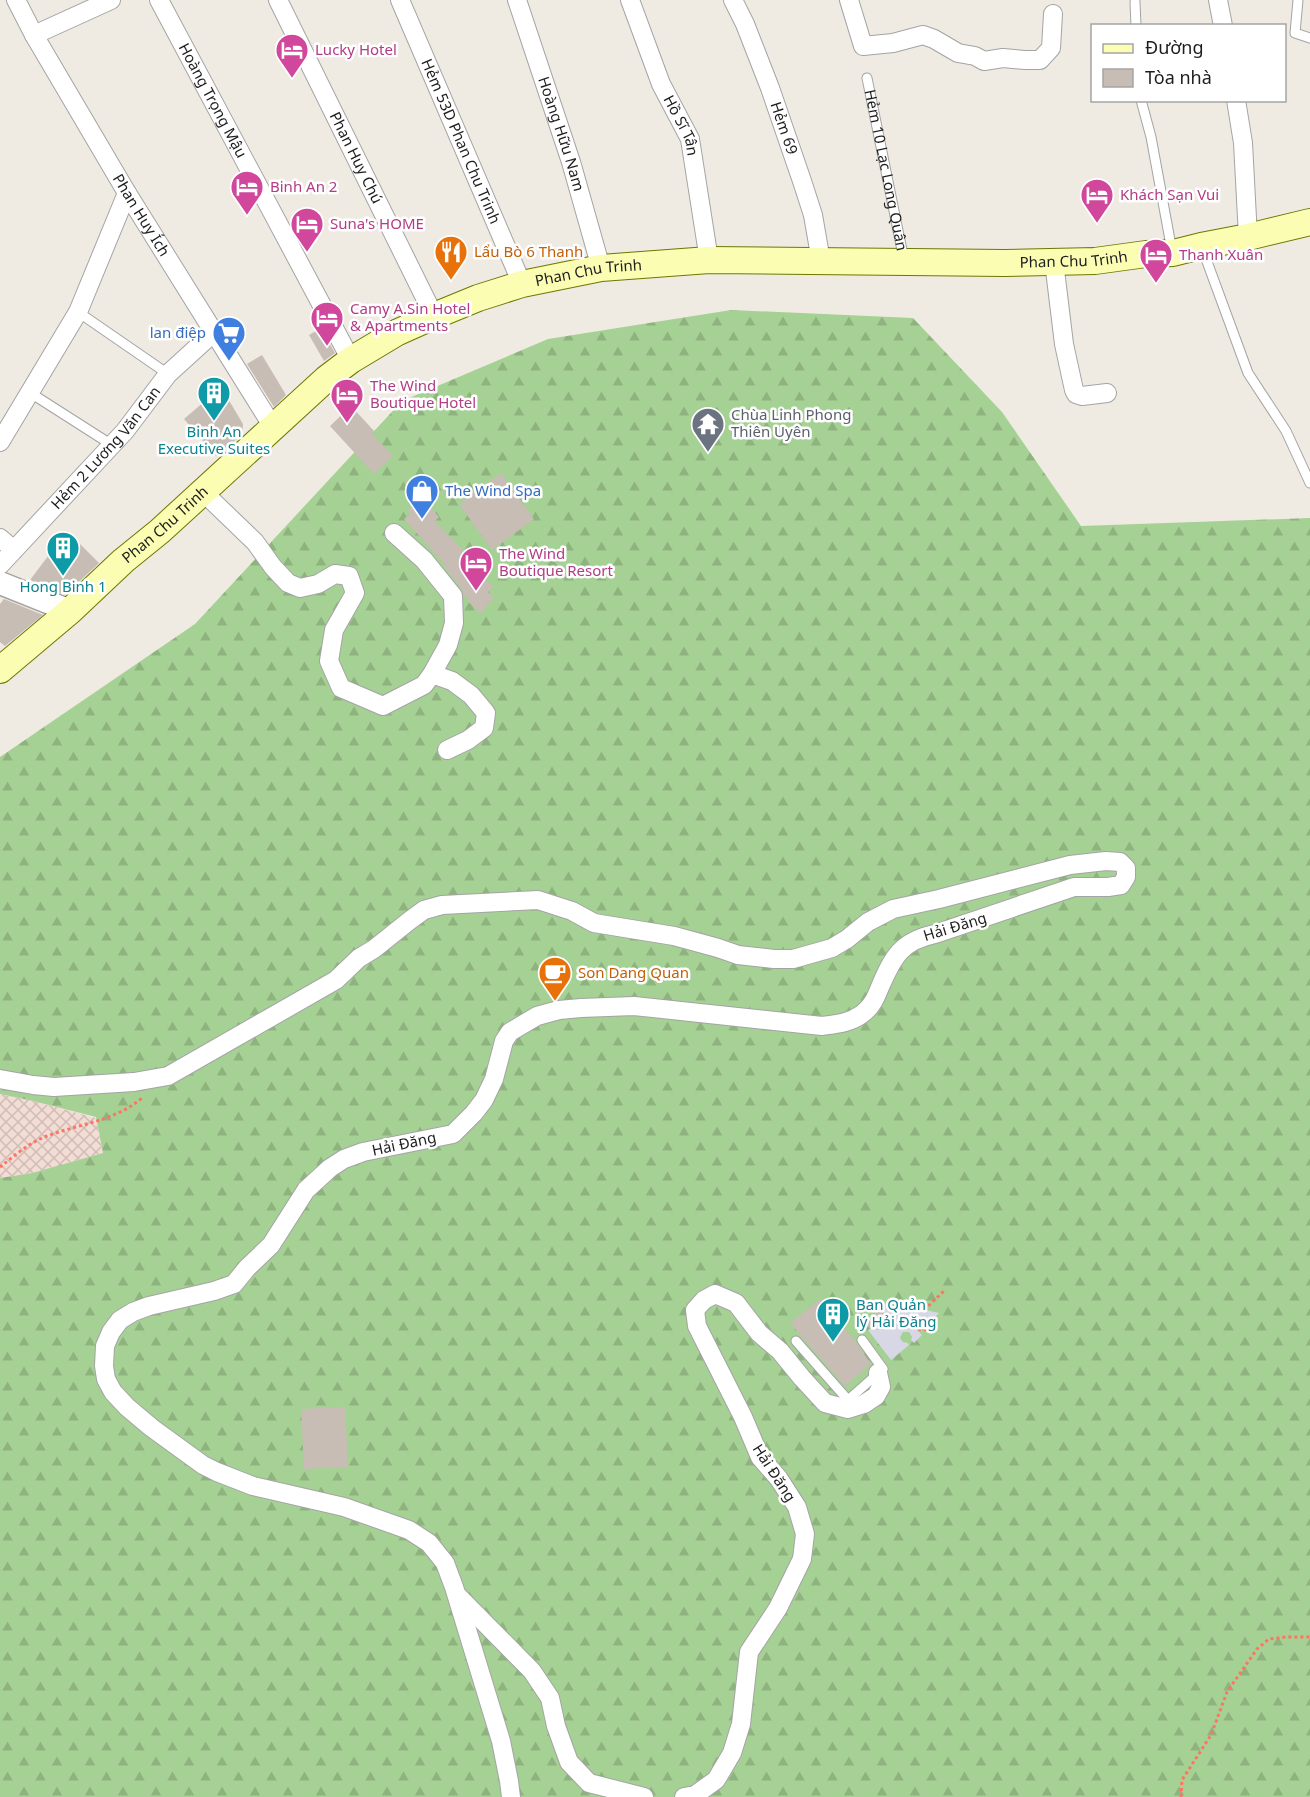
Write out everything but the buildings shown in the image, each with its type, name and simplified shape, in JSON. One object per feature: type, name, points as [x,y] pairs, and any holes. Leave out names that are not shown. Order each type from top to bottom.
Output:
[{"type":"main road","name":"Phan Chu Trinh","points":[[0,670],[70,611],[326,379],[351,360],[396,333],[478,298],[522,284],[601,268],[708,260],[1005,263],[1095,261],[1173,253],[1310,222]]},
{"type":"street","name":"Phan Huy Ích","points":[[16,0],[34,35],[127,193],[273,427]]},
{"type":"street","points":[[34,35],[111,0]]},
{"type":"street","name":"Hoàng Trọng Mậu","points":[[159,0],[351,360]]},
{"type":"street","name":"Phan Huy Chú","points":[[278,0],[434,316]]},
{"type":"street","name":"Hẻm 53D Phan Chu Trinh","points":[[400,0],[522,284]]},
{"type":"street","name":"Hoàng Hữu Nam","points":[[517,0],[571,162],[601,268]]},
{"type":"street","name":"Hồ Sĩ Tân","points":[[630,0],[661,84],[690,139],[708,260]]},
{"type":"street","name":"Hẻm 69","points":[[733,0],[770,88],[802,181],[813,215],[821,261]]},
{"type":"street","points":[[849,0],[862,46],[893,43],[912,36],[923,35],[958,52],[984,61],[1003,58],[1040,60],[1051,48],[1053,14]]},
{"type":"street","points":[[1218,0],[1222,24]]},
{"type":"street","points":[[1236,102],[1243,143],[1248,237]]},
{"type":"street","points":[[0,442],[78,312],[127,193]]},
{"type":"street","points":[[1054,262],[1064,344],[1074,390],[1076,394],[1082,396],[1107,393]]},
{"type":"street","name":"Hẻm 2 Lương Văn Can","points":[[0,565],[125,431],[168,374],[213,333]]},
{"type":"street","points":[[202,491],[255,542],[288,583],[300,588],[318,584],[335,574],[349,576],[355,593],[334,630],[328,661],[341,688],[383,706],[424,685],[448,645],[454,623],[453,596],[424,560],[394,533]]},
{"type":"street","points":[[0,538],[14,550]]},
{"type":"street","points":[[0,583],[70,611]]},
{"type":"street","points":[[432,674],[452,681],[471,695],[486,713],[484,728],[468,740],[447,750]]},
{"type":"street","name":"Hải Đăng","points":[[0,1079],[54,1087],[150,1080],[168,1076],[336,981],[359,958],[417,915],[424,910],[441,905],[538,900],[573,911],[594,923],[674,936],[738,955],[793,959],[832,948],[868,922],[893,909],[1070,865],[1106,861],[1120,862],[1126,868],[1126,877],[1121,885],[1074,887],[935,934],[919,937],[902,948],[886,974],[874,1002],[864,1013],[842,1024],[822,1026],[634,1006],[559,1010],[537,1016],[510,1032],[504,1041],[494,1079],[484,1100],[453,1134],[363,1152],[344,1159],[330,1168],[306,1190],[271,1245],[234,1284],[133,1312],[120,1320],[111,1332],[105,1346],[104,1366],[106,1379],[113,1392],[152,1428],[203,1465],[253,1486],[344,1507],[409,1530],[429,1543],[445,1563],[456,1594],[501,1741],[511,1797]]},
{"type":"street","name":"Hải Đăng","points":[[684,1797],[695,1796],[716,1780],[732,1753],[741,1724],[749,1652],[778,1608],[802,1559],[805,1534],[796,1507],[760,1457],[743,1417],[697,1326],[695,1310],[704,1300],[715,1294],[736,1303],[759,1333],[780,1351],[825,1402],[848,1409],[864,1404],[876,1396],[882,1387],[878,1373]]},
{"type":"street","name":"Hải Đăng","points":[[456,1594],[532,1671],[550,1698],[556,1726],[569,1762],[589,1783],[644,1797]]},
{"type":"lane","points":[[1298,0],[1295,33],[1310,38]]},
{"type":"lane","points":[[1135,2],[1136,24]]},
{"type":"lane","name":"Hẻm 10 Lạc Long Quân","points":[[867,78],[904,262]]},
{"type":"lane","points":[[1142,102],[1151,137],[1173,253]]},
{"type":"lane","points":[[1201,246],[1248,373],[1286,431],[1310,483]]},
{"type":"lane","points":[[78,312],[168,374]]},
{"type":"lane","points":[[29,392],[112,445]]},
{"type":"lane","points":[[796,1341],[848,1400],[883,1369],[862,1340]]},
{"type":"path","points":[[0,1167],[45,1136],[106,1119],[130,1107],[141,1098],[150,1080]]},
{"type":"path","points":[[924,1310],[945,1290]]},
{"type":"path","points":[[918,1329],[928,1329]]},
{"type":"path","points":[[1181,1797],[1182,1780],[1211,1735],[1227,1692],[1257,1649],[1269,1639],[1310,1637]]},
{"type":"shaded area","points":[[0,1094],[96,1118],[103,1153],[32,1173],[0,1178]]},
{"type":"shaded area","points":[[883,1305],[939,1313],[924,1329],[918,1326],[917,1330],[922,1335],[914,1343],[909,1332],[903,1332],[901,1340],[909,1345],[891,1360],[868,1330],[874,1327],[881,1330],[886,1328],[889,1320],[887,1315],[872,1310]]},
{"type":"green space","points":[[731,310],[913,318],[1002,412],[1081,526],[1310,518],[1310,1797],[0,1797],[0,1178],[32,1173],[103,1153],[96,1117],[0,1094],[0,757],[195,624],[402,401],[548,339]]},
{"type":"place","name":"Lucky Hotel","points":[[292,79]]},
{"type":"place","name":"Binh An 2","points":[[247,216]]},
{"type":"place","name":"Khách Sạn Vui","points":[[1097,224]]},
{"type":"place","name":"Suna's HOME","points":[[307,253]]},
{"type":"place","name":"Lẩu Bò 6 Thanh","points":[[451,281]]},
{"type":"place","name":"Thanh Xuân","points":[[1156,284]]},
{"type":"place","name":"Camy A.Sin Hotel & Apartments","points":[[327,347]]},
{"type":"place","name":"lan điệp","points":[[229,362]]},
{"type":"place","name":"Binh An Executive Suites","points":[[214,422]]},
{"type":"place","name":"The Wind Boutique Hotel","points":[[347,424]]},
{"type":"place","name":"Chùa Linh Phong Thiên Uyên","points":[[708,453]]},
{"type":"place","name":"The Wind Spa","points":[[422,520]]},
{"type":"place","name":"Hong Binh 1","points":[[63,577]]},
{"type":"place","name":"The Wind Boutique Resort","points":[[476,592]]},
{"type":"place","name":"Son Dang Quan","points":[[555,1002]]},
{"type":"place","name":"Ban Quản lý Hải Đăng","points":[[833,1343]]}]
